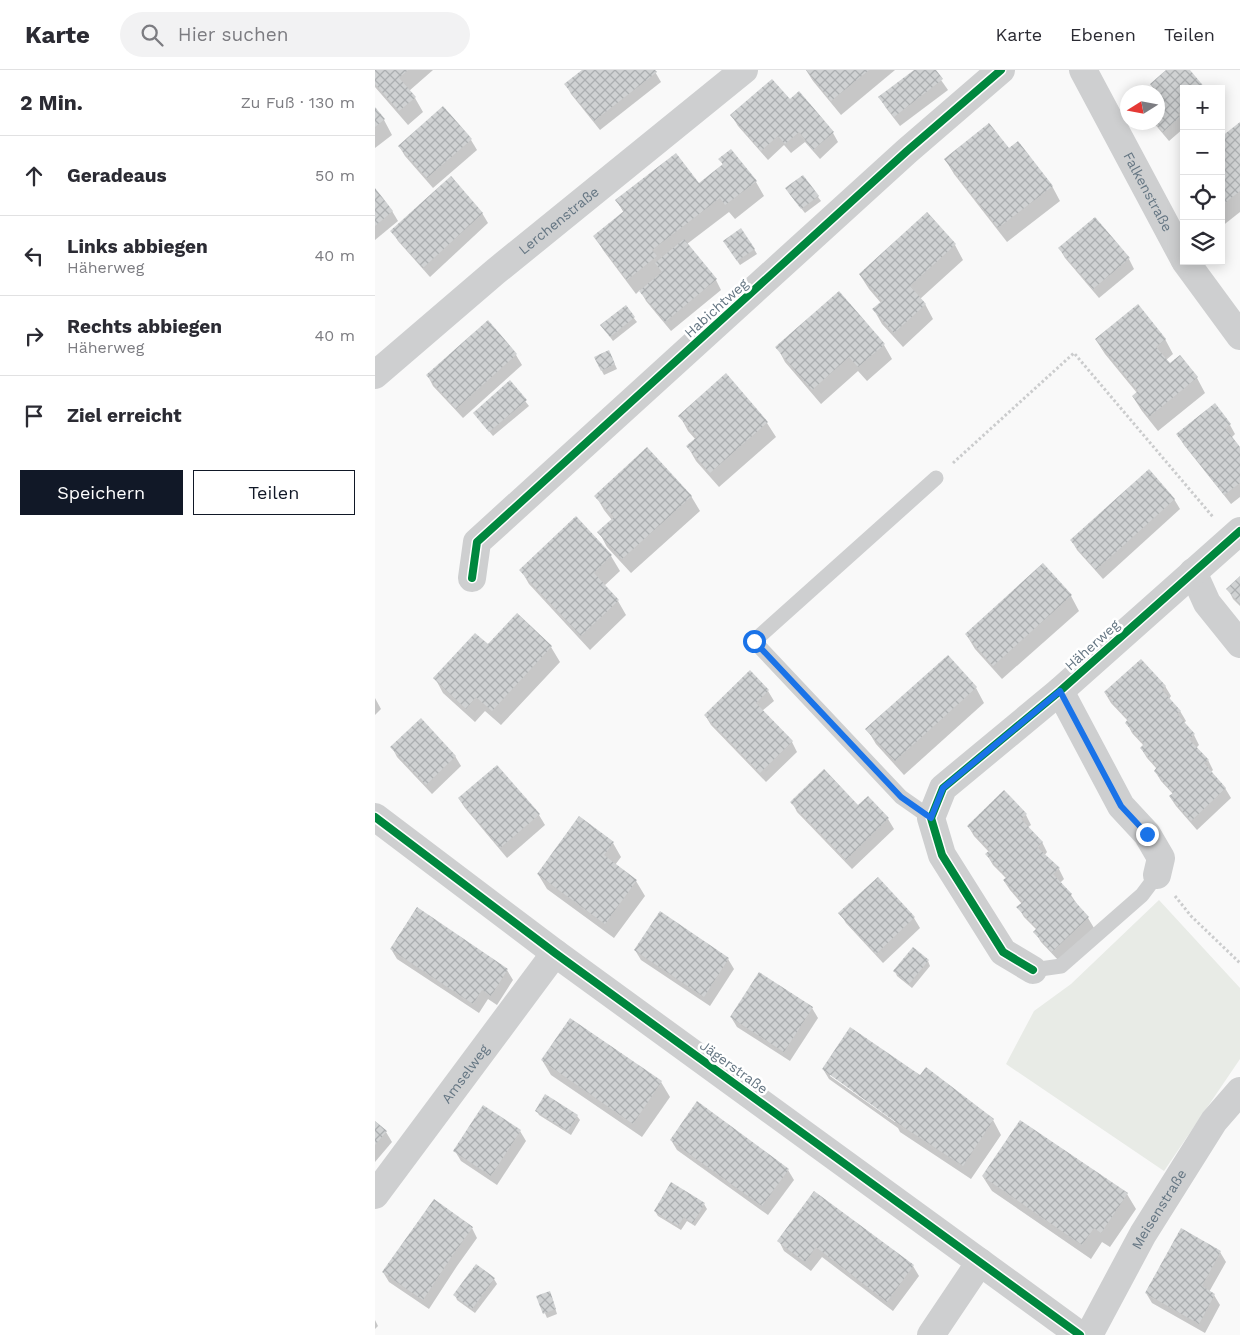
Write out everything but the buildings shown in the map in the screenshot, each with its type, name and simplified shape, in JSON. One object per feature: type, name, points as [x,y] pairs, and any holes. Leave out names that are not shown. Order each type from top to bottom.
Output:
[{"type":"street","name":"Lerchenstraße","points":[[375,375],[495,272],[745,70]]},
{"type":"street","name":"Habichtweg","points":[[472,578],[477,542],[907,151],[1001,70]]},
{"type":"street","name":"Falkenstraße","points":[[1083,70],[1180,252]]},
{"type":"street","name":"Falkenstraße","points":[[1188,265],[1240,336]]},
{"type":"street","name":"Häherweg","points":[[931,818],[943,788],[1060,691],[1235,535]]},
{"type":"street","points":[[1193,572],[1207,602],[1240,644]]},
{"type":"street","points":[[1060,691],[1121,806],[1147,834],[1161,858],[1157,875]]},
{"type":"street","name":"Jägerstraße","points":[[375,817],[555,953],[1080,1335]]},
{"type":"street","points":[[931,818],[942,855],[1003,952],[1033,970]]},
{"type":"street","name":"Amselweg","points":[[375,1195],[555,953]]},
{"type":"street","name":"Meisenstraße","points":[[1089,1335],[1143,1234],[1214,1121],[1240,1091]]},
{"type":"street","points":[[931,1335],[980,1262]]},
{"type":"lane","points":[[931,818],[901,797],[754,641],[936,478]]},
{"type":"lane","points":[[1033,970],[1061,966],[1142,895],[1157,875]]},
{"type":"path","points":[[936,478],[1074,352],[1235,535]]},
{"type":"path","points":[[1157,875],[1191,916],[1240,963]]},
{"type":"shaded area","points":[[1159,900],[1240,988],[1240,1059],[1164,1171],[1006,1064],[1034,1011],[1071,984]]},
{"type":"cycle path","points":[[472,578],[477,542],[907,151],[1001,70]]},
{"type":"cycle path","points":[[1033,970],[1003,952],[942,855],[931,818],[943,788],[1060,691],[1240,531]]},
{"type":"cycle path","points":[[375,817],[555,953],[1080,1335]]},
{"type":"route","points":[[754,641],[901,797],[931,818],[943,788],[1060,691],[1121,806],[1147,834]]}]
